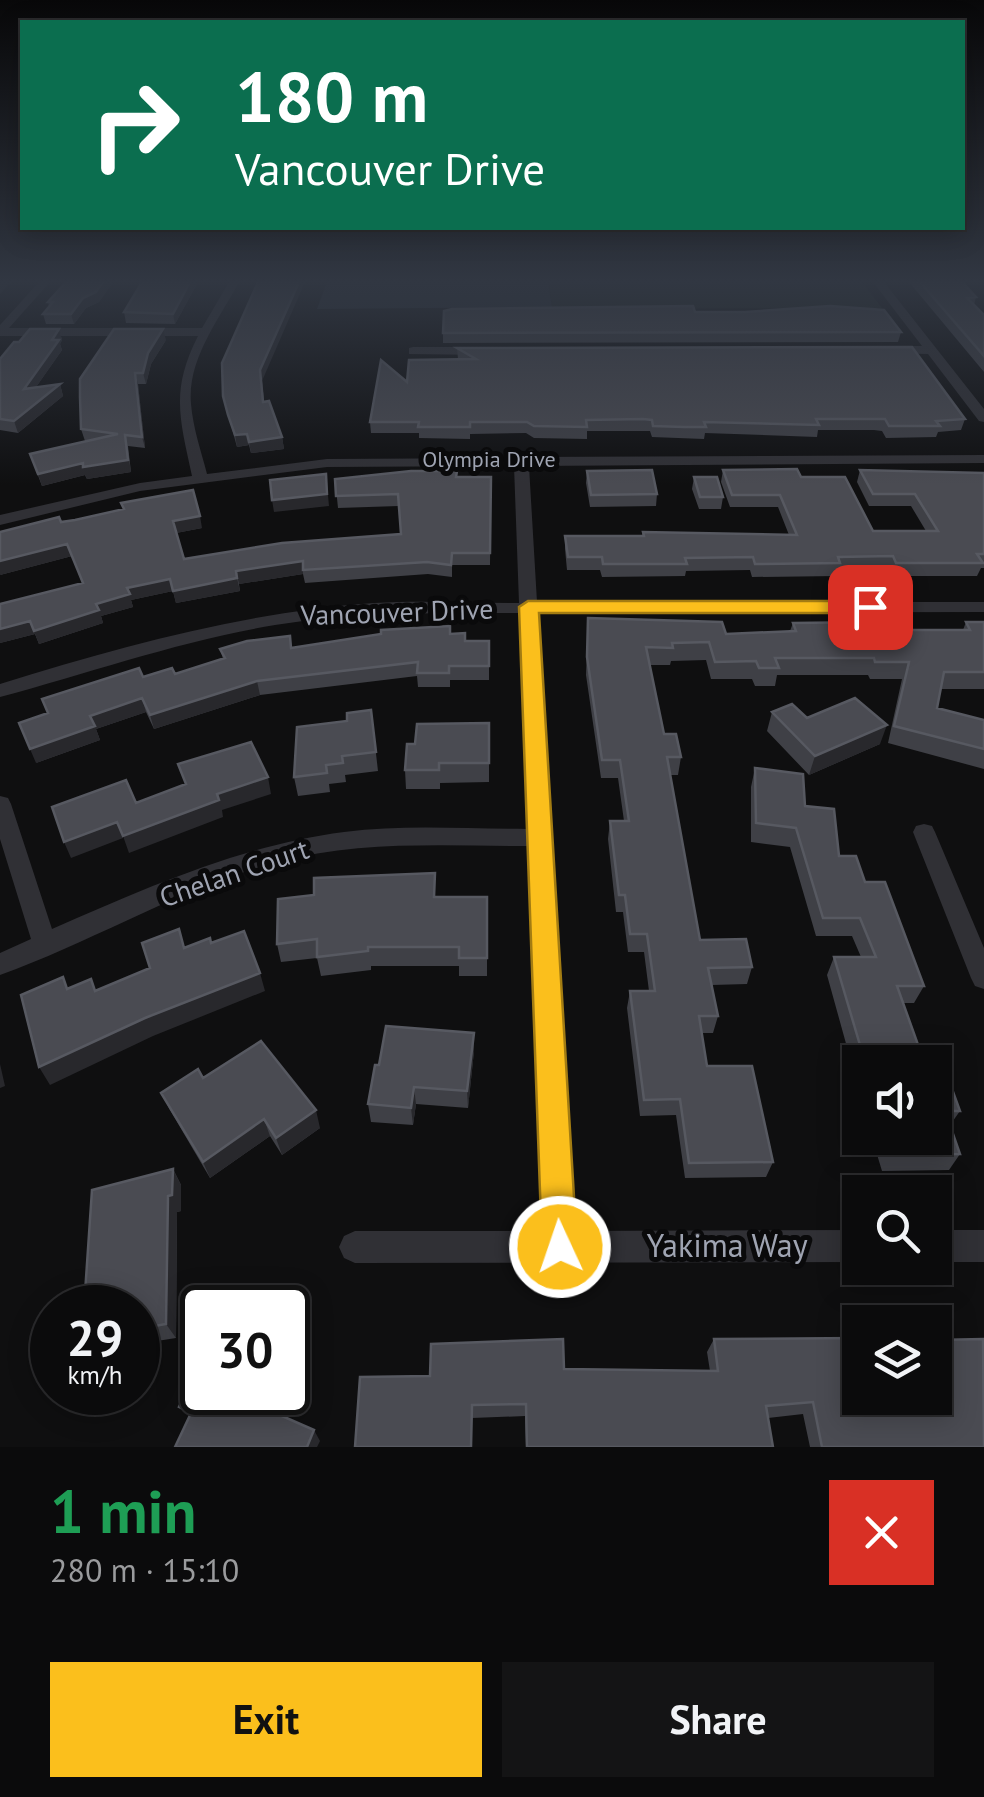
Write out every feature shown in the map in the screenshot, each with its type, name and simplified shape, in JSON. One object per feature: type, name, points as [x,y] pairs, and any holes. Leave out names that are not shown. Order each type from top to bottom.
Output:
[{"type":"street","points":[[200,477],[184,404],[185,386],[201,350]]},
{"type":"street","points":[[871,350],[931,350],[984,418]]},
{"type":"street","points":[[413,351],[492,351]]},
{"type":"street","points":[[521,459],[560,1247]]},
{"type":"street","name":"Olympia Drive","points":[[0,520],[200,477],[328,463],[984,459]]},
{"type":"street","name":"Vancouver Drive","points":[[0,691],[136,648],[258,620],[377,608],[984,607]]},
{"type":"street","points":[[0,804],[45,944]]},
{"type":"street","points":[[924,832],[984,978]]},
{"type":"street","name":"Chelan Court","points":[[0,964],[270,854],[370,838],[540,838]]},
{"type":"street","name":"Yakima Way","points":[[355,1248],[842,1246]]},
{"type":"street","points":[[952,1246],[984,1246]]},
{"type":"building","points":[[8,350],[52,350],[24,389],[60,384],[14,421],[0,419],[0,359]]},
{"type":"building","points":[[100,350],[150,350],[143,373],[135,373],[142,437],[125,435],[128,460],[83,467],[83,463],[38,474],[30,454],[118,434],[81,429],[80,379]]},
{"type":"building","points":[[228,350],[269,350],[260,370],[263,402],[269,401],[282,437],[249,442],[247,434],[235,435],[223,396],[222,363]]},
{"type":"building","points":[[460,350],[914,350],[965,419],[936,421],[940,426],[889,426],[885,419],[816,419],[819,425],[704,422],[706,427],[653,426],[652,420],[643,419],[586,420],[587,427],[470,422],[470,427],[418,427],[419,422],[370,422],[381,360],[407,382],[409,360],[476,359]]},
{"type":"building","points":[[797,469],[801,477],[845,477],[873,531],[938,531],[915,494],[873,494],[860,470],[984,473],[984,554],[977,554],[983,563],[896,563],[893,556],[838,557],[840,563],[755,564],[753,557],[685,558],[687,564],[603,564],[602,557],[568,557],[565,536],[644,536],[643,532],[797,535],[780,495],[732,495],[723,470]]},
{"type":"building","points":[[652,470],[657,494],[591,495],[587,471]]},
{"type":"building","points":[[411,471],[457,471],[456,477],[491,477],[490,553],[452,553],[451,565],[427,562],[303,570],[303,561],[236,571],[237,578],[173,591],[170,579],[127,588],[130,594],[96,604],[99,610],[34,631],[30,621],[0,629],[0,604],[83,583],[67,544],[0,561],[0,532],[59,517],[61,522],[75,520],[124,509],[121,503],[193,490],[200,516],[173,521],[184,559],[282,543],[401,534],[398,494],[336,496],[335,479]]},
{"type":"building","points":[[326,474],[327,494],[272,500],[270,480]]},
{"type":"building","points":[[694,477],[717,477],[723,497],[700,497]]},
{"type":"building","points":[[588,618],[722,622],[726,634],[796,631],[793,623],[877,622],[880,630],[970,630],[966,622],[984,622],[984,672],[944,672],[937,708],[984,720],[984,749],[894,726],[909,662],[775,658],[779,668],[759,668],[756,661],[715,662],[709,642],[672,643],[673,648],[646,647],[664,734],[676,734],[681,757],[667,757],[700,940],[746,939],[752,967],[708,968],[718,1016],[699,1016],[707,1066],[752,1066],[773,1162],[689,1163],[680,1099],[644,1100],[630,991],[655,991],[647,934],[630,934],[625,895],[619,895],[610,821],[629,821],[620,760],[602,760],[587,657]]},
{"type":"building","points":[[450,626],[450,634],[465,633],[465,641],[489,641],[489,666],[449,666],[449,673],[417,673],[418,662],[257,681],[150,715],[142,698],[90,716],[95,726],[30,749],[19,723],[48,713],[42,699],[139,668],[143,677],[172,668],[175,674],[225,658],[220,649],[247,641],[290,636],[291,648],[381,634],[381,630]]},
{"type":"building","points":[[855,698],[887,725],[815,756],[772,712],[792,704],[807,718]]},
{"type":"building","points":[[371,710],[376,752],[342,756],[343,763],[326,765],[327,773],[294,777],[297,727],[347,721],[347,713]]},
{"type":"building","points":[[489,723],[489,763],[439,763],[439,770],[405,770],[407,744],[415,744],[417,724]]},
{"type":"building","points":[[251,742],[268,777],[217,794],[219,800],[123,836],[117,822],[64,842],[52,807],[126,780],[136,803],[186,784],[178,764]]},
{"type":"building","points":[[755,768],[803,774],[805,806],[834,809],[839,856],[856,856],[865,882],[885,882],[924,986],[897,986],[918,1045],[860,1045],[834,957],[876,957],[860,918],[823,918],[796,828],[756,823]]},
{"type":"building","points":[[435,873],[434,897],[487,897],[487,958],[459,958],[459,947],[368,947],[368,951],[317,957],[317,939],[277,944],[278,899],[314,895],[314,878]]},
{"type":"building","points":[[179,929],[184,948],[244,931],[260,973],[145,1018],[39,1067],[21,995],[63,977],[67,989],[91,979],[95,991],[150,968],[142,943]]},
{"type":"building","points":[[386,1026],[474,1033],[467,1091],[414,1087],[411,1108],[368,1104]]},
{"type":"building","points":[[261,1041],[316,1110],[276,1138],[264,1119],[203,1162],[161,1093],[198,1069],[203,1078]]},
{"type":"building","points":[[952,1089],[960,1111],[952,1111]]},
{"type":"building","points":[[952,1131],[960,1154],[952,1154]]},
{"type":"building","points":[[173,1169],[172,1195],[168,1196],[166,1324],[160,1325],[160,1285],[86,1285],[92,1190]]},
{"type":"building","points":[[842,1338],[842,1415],[952,1415],[952,1340],[983,1339],[984,1447],[822,1447],[813,1402],[766,1406],[773,1447],[527,1447],[526,1404],[472,1405],[471,1447],[355,1447],[360,1377],[430,1376],[431,1344],[563,1339],[564,1369],[718,1371],[714,1339]]},
{"type":"building","points":[[190,1415],[280,1415],[314,1430],[307,1447],[175,1447]]},
{"type":"route","points":[[560,1247],[528,607],[870,607]]}]
